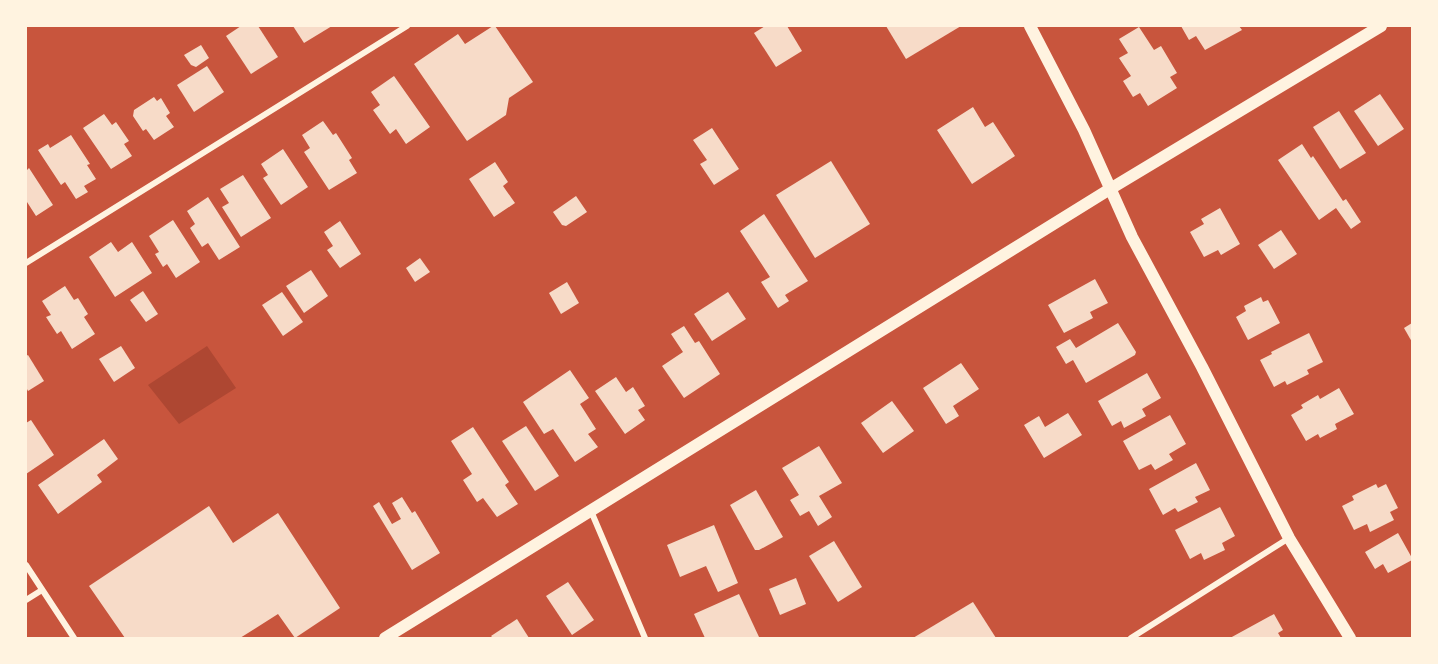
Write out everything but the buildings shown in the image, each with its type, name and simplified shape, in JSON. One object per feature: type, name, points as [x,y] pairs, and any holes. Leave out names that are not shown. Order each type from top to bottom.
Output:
[{"type":"main road","points":[[1030,26],[1084,130],[1132,237],[1202,367],[1289,538],[1350,639]]},
{"type":"main road","points":[[386,639],[1110,189],[1381,26]]},
{"type":"street","points":[[26,263],[407,26]]},
{"type":"street","points":[[591,510],[645,639]]},
{"type":"street","points":[[1131,639],[1289,538]]},
{"type":"street","points":[[26,565],[74,639]]},
{"type":"street","points":[[26,600],[42,590]]},
{"type":"shaded area","points":[[207,346],[236,388],[179,424],[148,385]]}]
